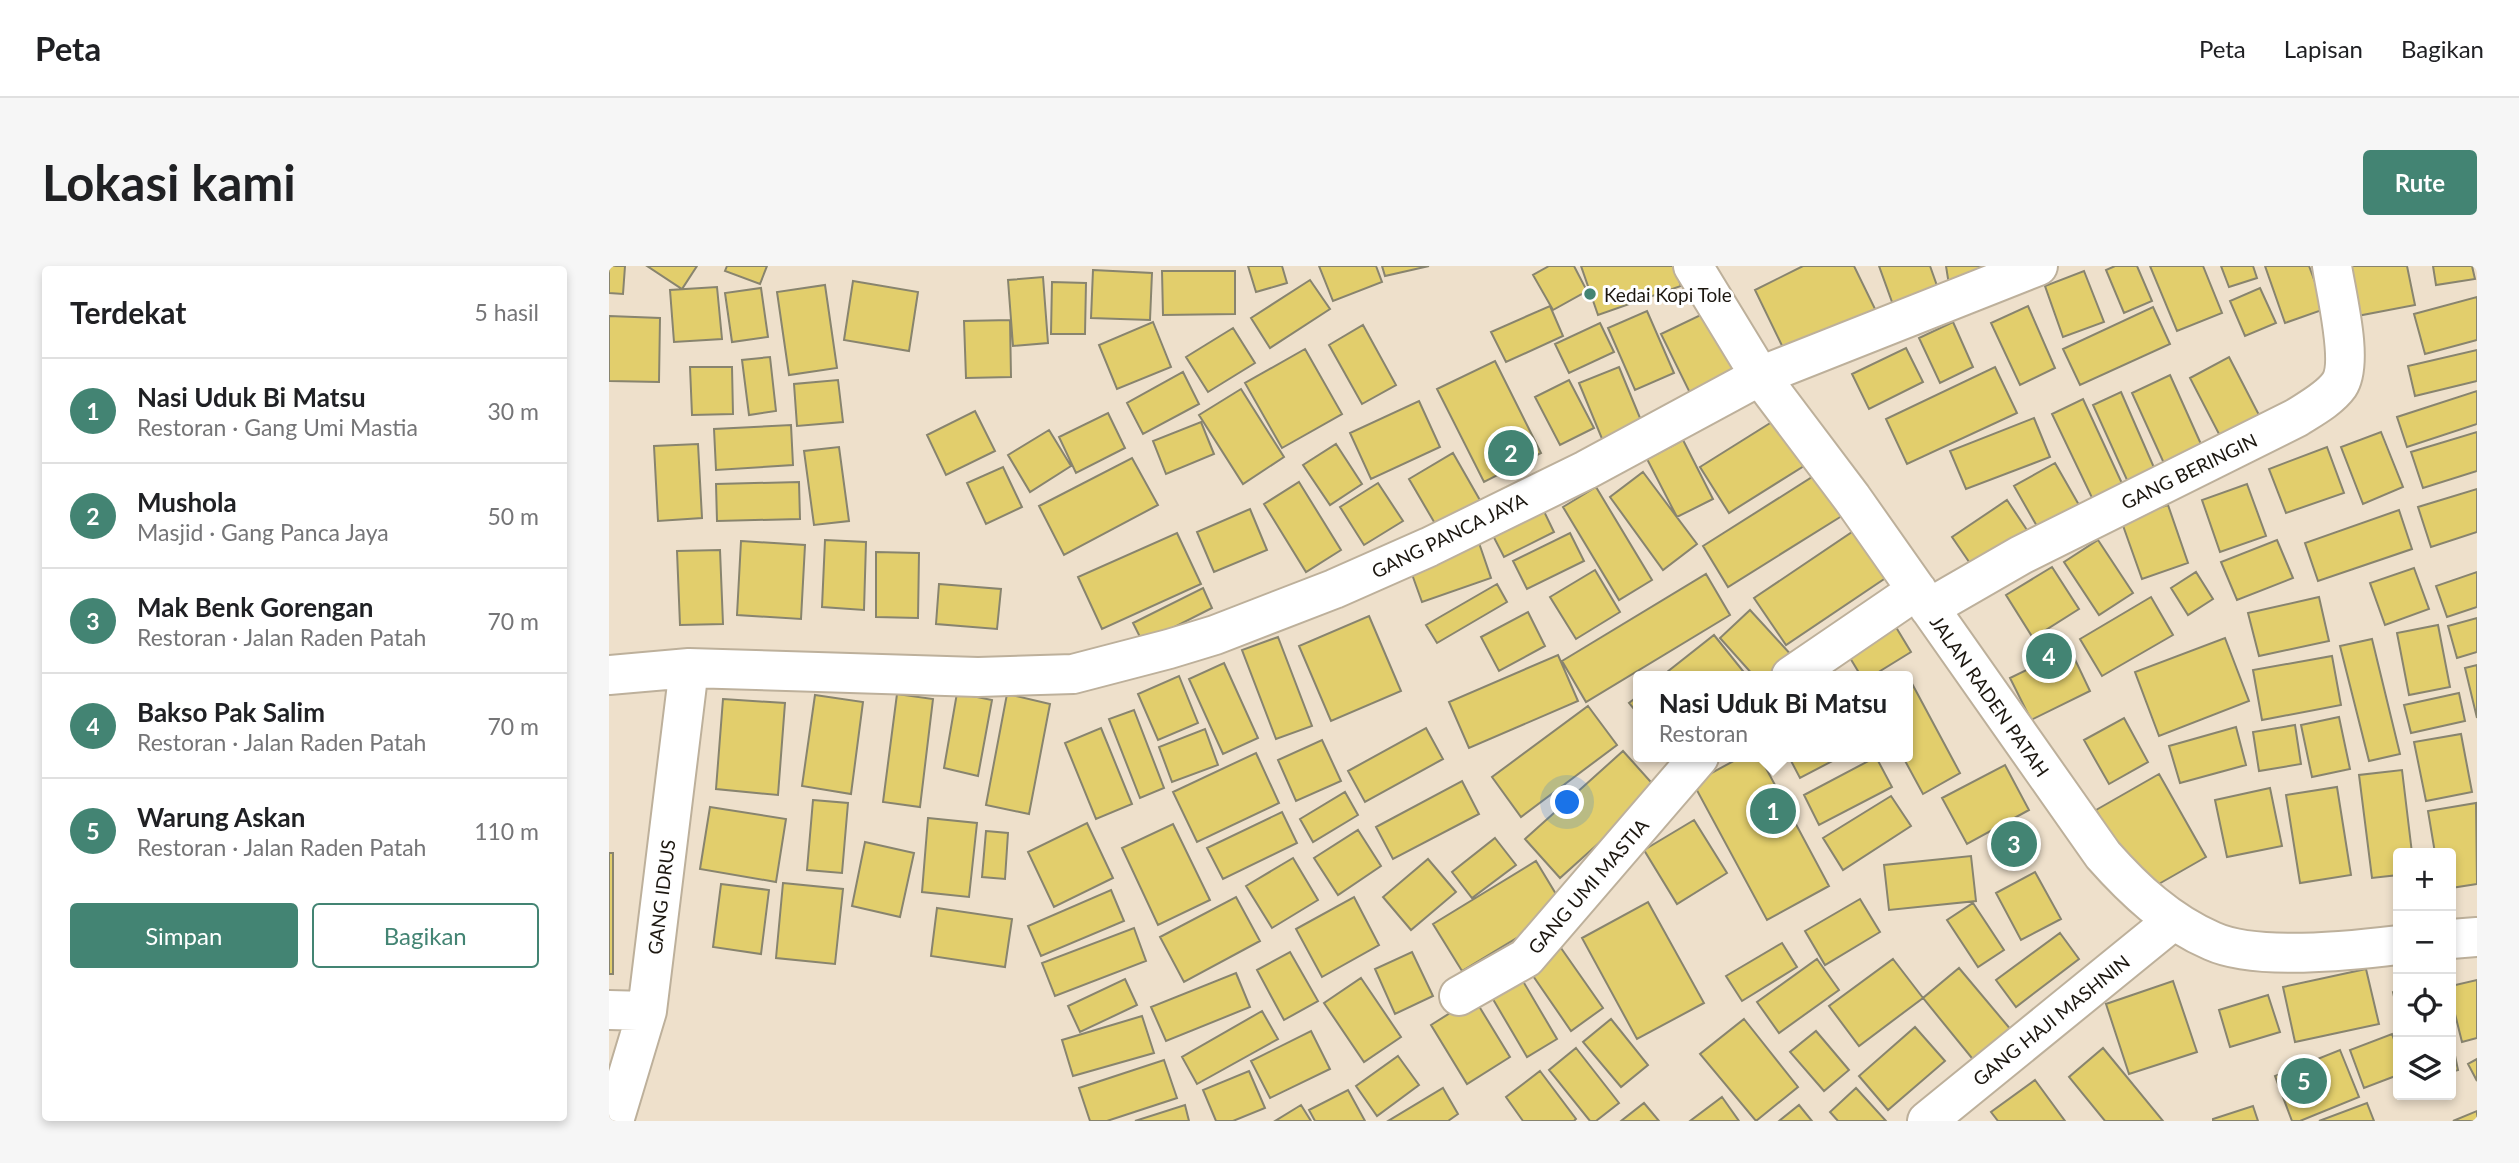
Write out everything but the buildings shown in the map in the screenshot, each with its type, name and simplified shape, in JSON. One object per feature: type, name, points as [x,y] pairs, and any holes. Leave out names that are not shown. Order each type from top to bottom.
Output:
[{"type":"street","name":"JALAN RADEN PATAH","points":[[1693,266],[1761,376],[1852,498],[2103,855],[2137,892],[2174,920],[2213,942],[2255,953],[2393,946]]},
{"type":"street","name":"GANG PANCA JAYA","points":[[609,675],[689,668],[978,677],[1073,674],[1215,635],[1334,589],[1429,547],[1586,470],[1761,376],[2038,266]]},
{"type":"street","name":"GANG BERINGIN","points":[[1923,599],[2021,555],[2296,418],[2322,401],[2340,384],[2346,356],[2332,266]]},
{"type":"street","points":[[1799,671],[1923,599]]},
{"type":"street","name":"GANG IDRUS","points":[[614,1121],[647,1011],[689,668]]},
{"type":"street","name":"GANG UMI MASTIA","points":[[1459,996],[1526,958],[1695,762]]},
{"type":"street","name":"GANG HAJI MASHNIN","points":[[1927,1121],[2174,920]]},
{"type":"street","points":[[2456,939],[2477,937]]},
{"type":"street","points":[[609,1010],[647,1011]]},
{"type":"place","name":"Kedai Kopi Tole","points":[[1590,294]]},
{"type":"place","name":"Mushola","points":[[1511,453]]},
{"type":"place","name":"Bakso Pak Salim","points":[[2049,656]]},
{"type":"place","name":"Nasi Uduk Bi Matsu","points":[[1773,811]]},
{"type":"place","name":"Mak Benk Gorengan","points":[[2014,844]]},
{"type":"place","name":"Warung Askan","points":[[2304,1081]]}]
